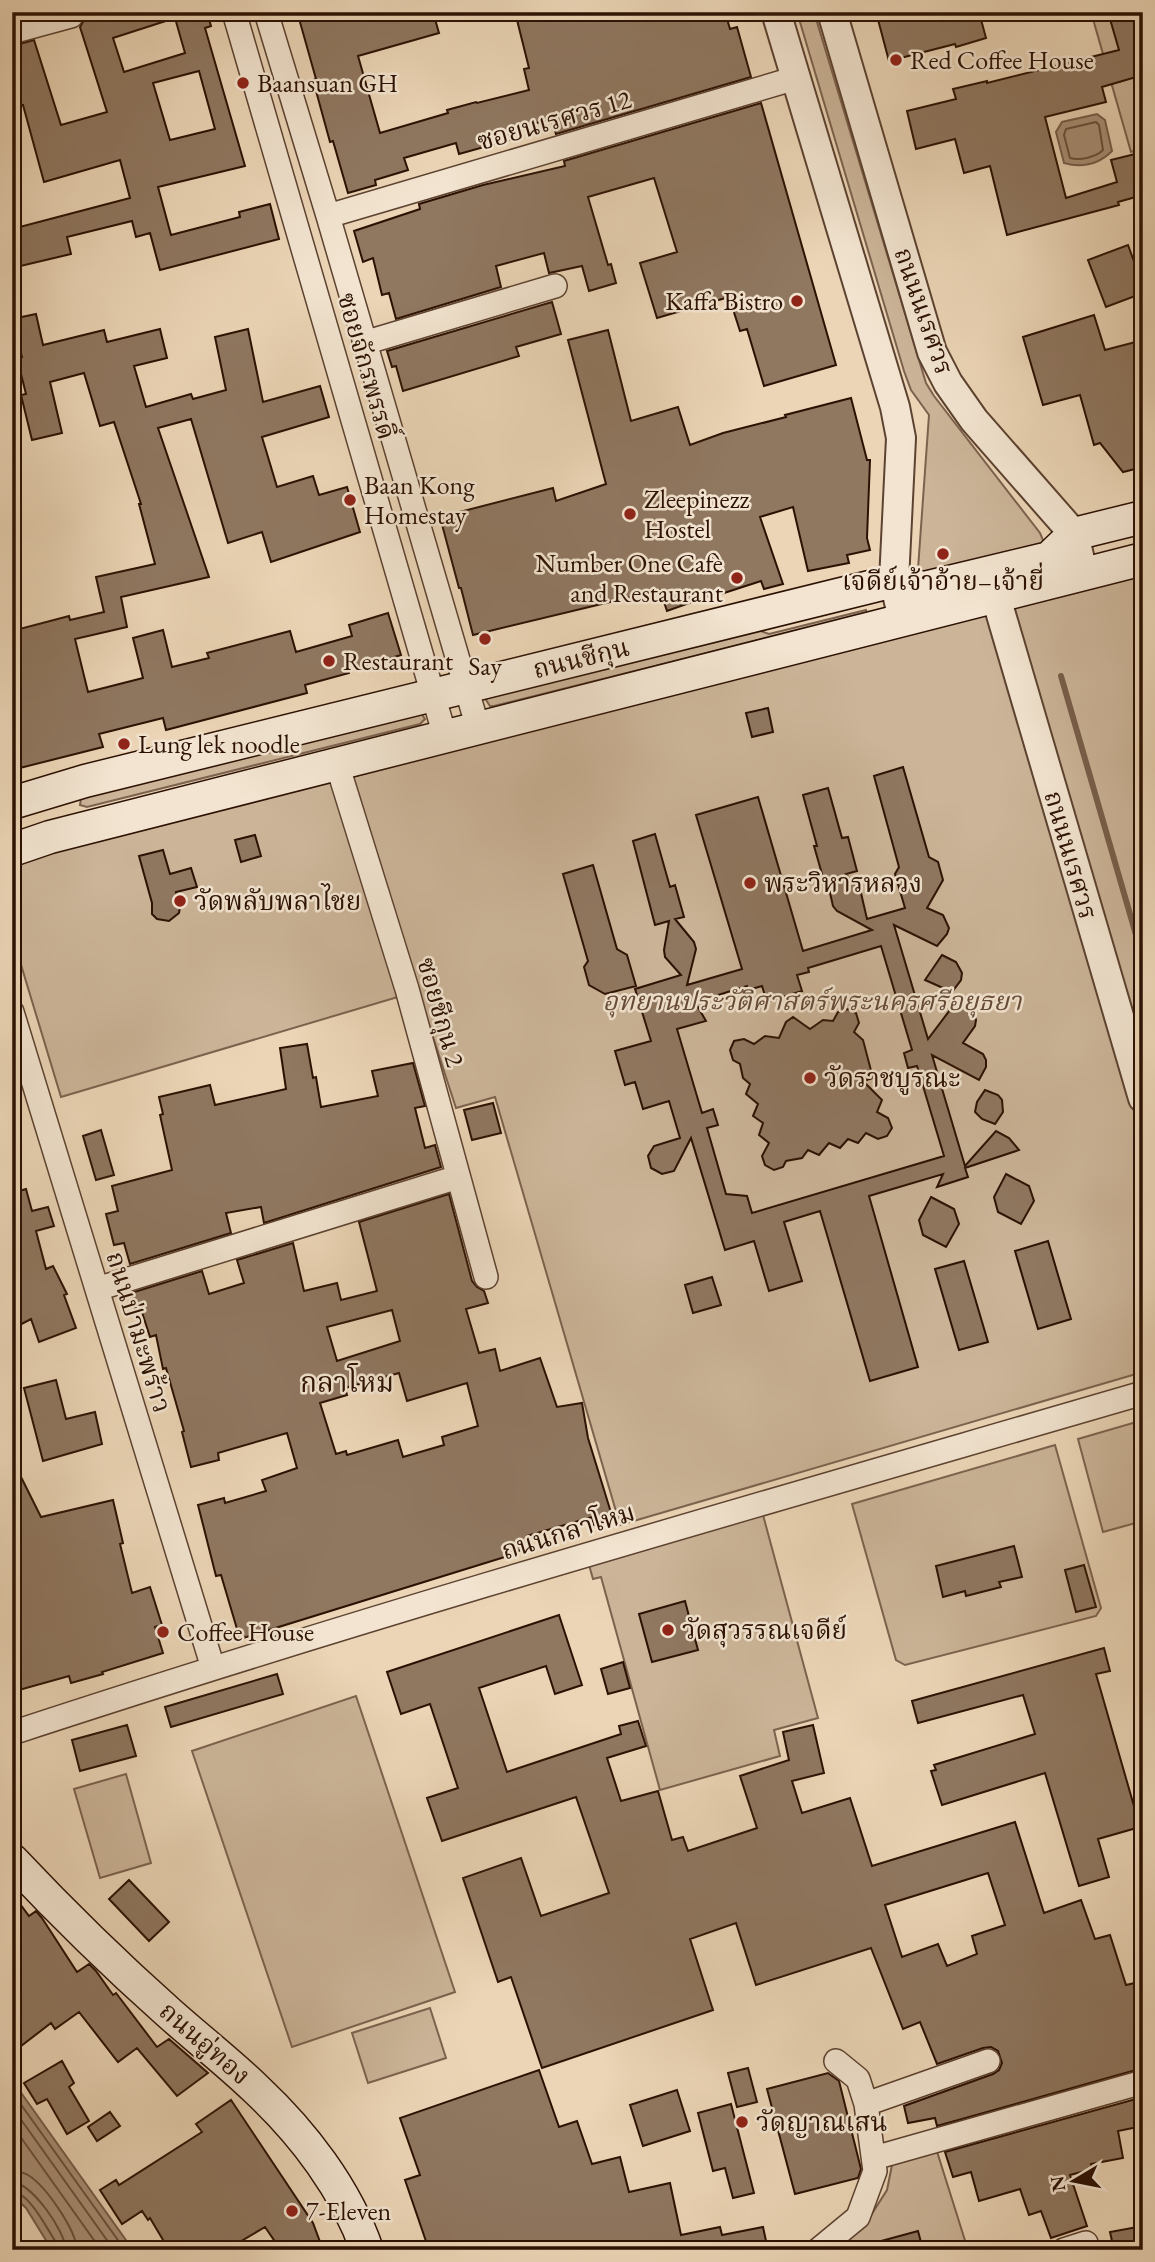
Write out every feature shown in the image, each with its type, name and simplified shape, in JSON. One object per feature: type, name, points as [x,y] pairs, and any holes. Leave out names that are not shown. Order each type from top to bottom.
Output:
[{"type":"main road","name":"ถนนชีกุน","points":[[12,850],[50,837],[903,619],[1049,558],[1074,534],[1143,517]]},
{"type":"main road","name":"ถนนชีกุน","points":[[12,803],[85,781],[894,581],[924,588],[992,584],[1083,573],[1143,559]]},
{"type":"main road","name":"ถนนอู่ทอง","points":[[12,1860],[167,2011],[256,2089],[294,2129],[340,2190],[367,2250]]},
{"type":"street","name":"ซอยจักรพรรดิ์","points":[[234,12],[435,694],[445,736]]},
{"type":"street","name":"ซอยจักรพรรดิ์","points":[[266,12],[478,727]]},
{"type":"street","name":"ถนนนเรศวร","points":[[776,12],[895,407],[901,438],[894,581],[903,619]]},
{"type":"street","name":"ถนนนเรศวร","points":[[832,12],[932,352],[948,383],[974,420],[1074,534],[1083,573]]},
{"type":"street","points":[[12,32],[71,16]]},
{"type":"street","name":"ซอยนเรศวร 12","points":[[328,216],[796,78]]},
{"type":"street","points":[[364,343],[555,286]]},
{"type":"street","points":[[352,418],[384,410]]},
{"type":"street","name":"ถนนนเรศวร","points":[[992,584],[1143,1098]]},
{"type":"street","name":"ซอยชีกุน 2","points":[[337,764],[407,989],[486,1277]]},
{"type":"street","name":"ถนนป่ามะพร้าว","points":[[12,1012],[213,1668]]},
{"type":"street","points":[[97,1289],[458,1177]]},
{"type":"street","name":"ถนนกลาโหม","points":[[12,1733],[213,1668],[673,1529],[1143,1393]]},
{"type":"street","points":[[818,2250],[858,2217],[875,2171],[866,2104],[858,2079],[836,2061]]},
{"type":"street","points":[[866,2104],[988,2061]]},
{"type":"street","points":[[874,2158],[1143,2082]]},
{"type":"street","points":[[1064,2250],[1086,2243]]},
{"type":"green space","points":[[797,12],[814,12],[926,383],[1040,533],[1043,540],[1041,546],[923,574],[918,569],[929,415],[911,390],[904,371]]},
{"type":"green space","points":[[1091,12],[1143,12],[1143,148],[1131,152]]},
{"type":"green space","name":"อุทยานประวัติศาสตร์พระนครศรีอยุธยา","points":[[1143,573],[1143,1372],[620,1525],[495,1097],[456,1108],[418,991],[61,1097],[12,935],[12,872],[30,856]]},
{"type":"green space","points":[[866,610],[867,613],[494,706],[490,706],[486,700],[488,697],[755,629],[769,634]]},
{"type":"green space","points":[[421,713],[425,719],[420,724],[87,807],[80,805],[81,798]]},
{"type":"green space","points":[[1143,1420],[1143,1521],[1103,1532],[1078,1439]]},
{"type":"green space","points":[[1055,1445],[1101,1608],[1096,1616],[905,1665],[896,1660],[852,1504]]},
{"type":"green space","points":[[763,1515],[818,1718],[774,1730],[780,1756],[660,1790],[601,1577],[593,1579],[589,1565]]},
{"type":"green space","points":[[356,1696],[455,1992],[292,2047],[192,1751]]},
{"type":"green space","points":[[126,1774],[151,1863],[100,1878],[74,1789]]},
{"type":"green space","points":[[430,2008],[446,2058],[368,2083],[352,2033]]},
{"type":"green space","points":[[934,2142],[968,2250],[829,2250],[866,2223],[887,2190],[894,2155]]},
{"type":"water","points":[[1097,114],[1105,120],[1112,151],[1090,164],[1064,163],[1056,132],[1062,122]]},
{"type":"water","points":[[12,2080],[133,2250],[52,2250],[26,2208],[12,2195]]},
{"type":"building","points":[[84,12],[207,12],[211,26],[205,28],[245,166],[158,187],[171,235],[240,217],[239,212],[270,204],[279,239],[160,270],[150,233],[136,237],[132,221],[67,237],[71,254],[12,268],[12,229],[130,198],[120,160],[44,182],[23,105],[18,106],[12,87],[12,46],[34,40],[61,125],[107,112],[80,27]],"holes":[[[175,18],[185,53],[124,72],[113,38]],[[199,71],[215,129],[170,140],[153,83]]]},
{"type":"building","points":[[307,12],[433,12],[439,33],[358,56],[380,133],[448,113],[447,110],[529,90],[524,69],[529,68],[515,12],[572,12],[572,19],[597,12],[725,12],[730,29],[737,27],[751,77],[556,134],[551,119],[511,130],[513,139],[459,154],[456,143],[404,158],[408,170],[375,180],[376,185],[348,193],[333,141],[330,142],[298,15]]},
{"type":"building","points":[[876,12],[979,12],[986,38],[889,61]]},
{"type":"building","points":[[1108,12],[1143,12],[1143,75],[1102,87],[1106,102],[1045,117],[1066,198],[1117,182],[1111,160],[1143,152],[1143,195],[1118,202],[1119,205],[1007,235],[990,166],[964,173],[955,139],[916,149],[907,111],[956,99],[953,89],[1119,50]]},
{"type":"building","points":[[761,103],[836,365],[764,386],[747,329],[740,331],[729,297],[657,318],[640,263],[677,252],[654,178],[588,197],[616,283],[589,291],[582,266],[549,273],[544,253],[496,266],[501,287],[396,319],[389,293],[382,295],[373,258],[363,262],[354,231],[420,209],[419,204],[483,185],[565,166],[564,161]]},
{"type":"building","points":[[1128,245],[1143,293],[1106,307],[1088,260]]},
{"type":"building","points":[[552,302],[561,334],[516,347],[519,356],[403,391],[396,366],[392,367],[387,351]]},
{"type":"building","points":[[36,314],[43,345],[104,330],[107,342],[160,329],[167,358],[134,366],[146,407],[191,394],[193,399],[226,390],[215,337],[248,329],[263,402],[320,386],[329,417],[262,437],[277,487],[313,476],[319,495],[347,487],[360,532],[271,562],[262,532],[228,543],[191,419],[158,428],[209,577],[121,597],[127,627],[75,639],[88,692],[143,678],[133,638],[163,630],[172,667],[209,658],[207,653],[290,631],[296,652],[352,636],[349,625],[388,613],[401,655],[305,685],[307,693],[166,730],[163,718],[99,734],[103,747],[12,770],[12,631],[69,616],[70,620],[104,612],[96,577],[155,564],[141,504],[114,422],[100,426],[84,373],[50,382],[62,433],[32,440],[21,395],[26,394],[17,358],[22,357],[12,319]]},
{"type":"building","points":[[1094,315],[1105,350],[1143,340],[1143,467],[1123,472],[1100,443],[1094,445],[1080,395],[1043,405],[1023,337]]},
{"type":"building","points":[[608,330],[631,421],[678,407],[690,445],[723,433],[851,398],[867,460],[870,460],[867,538],[870,550],[847,555],[849,563],[808,571],[793,507],[760,517],[783,584],[764,589],[761,581],[667,611],[660,590],[473,635],[440,517],[553,488],[556,501],[606,484],[568,340]]},
{"type":"building","points":[[768,708],[773,732],[752,737],[746,713]]},
{"type":"building","points":[[903,767],[929,857],[938,862],[943,880],[927,908],[943,915],[949,928],[937,946],[894,925],[928,1039],[956,1002],[970,1008],[976,1020],[963,1043],[983,1054],[986,1060],[986,1067],[979,1080],[932,1055],[965,1166],[996,1131],[1009,1138],[1019,1150],[965,1168],[968,1177],[937,1187],[943,1174],[869,1196],[918,1367],[870,1381],[820,1211],[784,1222],[802,1281],[769,1291],[754,1241],[725,1250],[691,1138],[674,1171],[662,1174],[651,1168],[648,1156],[654,1146],[680,1138],[669,1101],[643,1109],[635,1082],[625,1085],[615,1051],[651,1041],[635,989],[681,975],[665,957],[669,921],[655,925],[633,841],[655,834],[670,887],[675,885],[684,917],[675,919],[694,942],[696,949],[687,985],[742,969],[696,815],[758,797],[803,951],[872,930],[837,911],[833,906],[827,880],[824,881],[814,846],[817,846],[803,795],[828,788],[842,838],[848,837],[857,871],[846,874],[861,893],[867,919],[905,908],[895,874],[899,867],[874,776]],"holes":[[[881,946],[912,1050],[904,1053],[908,1068],[917,1066],[944,1156],[752,1213],[747,1196],[726,1194],[707,1128],[718,1125],[713,1109],[702,1113],[677,1029],[706,1021],[695,1002],[747,986],[748,990],[762,986],[767,1002],[802,991],[797,975],[809,972],[808,968]]]},
{"type":"building","points":[[255,835],[261,856],[241,862],[235,840]]},
{"type":"building","points":[[163,850],[170,874],[191,868],[197,887],[176,892],[179,913],[169,921],[157,919],[152,914],[152,903],[139,856]]},
{"type":"building","points":[[593,865],[617,949],[627,955],[636,986],[605,994],[589,985],[584,967],[588,961],[563,874]]},
{"type":"building","points":[[942,955],[956,962],[962,973],[961,980],[952,992],[925,980]]},
{"type":"building","points":[[848,1009],[856,1013],[859,1023],[854,1032],[863,1040],[873,1078],[863,1081],[882,1100],[877,1112],[888,1118],[892,1128],[887,1136],[878,1139],[866,1133],[858,1143],[848,1139],[840,1148],[829,1143],[819,1155],[808,1150],[802,1158],[786,1161],[783,1167],[774,1170],[765,1165],[762,1156],[769,1143],[759,1135],[763,1123],[753,1116],[758,1104],[746,1094],[750,1084],[743,1078],[740,1064],[733,1060],[730,1050],[734,1041],[744,1039],[754,1044],[765,1036],[779,1038],[786,1022],[793,1017],[810,1029],[823,1020],[833,1021],[838,1012]]},
{"type":"building","points":[[307,1044],[321,1107],[378,1096],[372,1071],[413,1063],[425,1106],[415,1108],[425,1148],[435,1145],[441,1167],[264,1223],[261,1207],[226,1213],[231,1233],[130,1264],[124,1243],[114,1245],[106,1214],[118,1211],[112,1186],[172,1170],[160,1115],[163,1114],[159,1097],[210,1085],[215,1105],[286,1089],[280,1048]]},
{"type":"building","points":[[985,1090],[998,1095],[1002,1100],[1003,1112],[995,1124],[982,1119],[975,1112],[977,1102]]},
{"type":"building","points":[[493,1103],[501,1133],[472,1140],[464,1110]]},
{"type":"building","points":[[101,1130],[114,1175],[96,1180],[83,1136]]},
{"type":"building","points":[[1006,1174],[1029,1186],[1034,1201],[1021,1224],[998,1212],[994,1197]]},
{"type":"building","points":[[26,1189],[32,1211],[48,1207],[54,1226],[36,1231],[46,1269],[53,1266],[67,1294],[64,1295],[76,1328],[39,1342],[31,1319],[12,1329],[12,1193]]},
{"type":"building","points":[[449,1194],[472,1281],[484,1291],[488,1303],[466,1309],[479,1353],[495,1349],[500,1371],[540,1358],[557,1407],[582,1403],[588,1438],[613,1519],[594,1525],[592,1517],[527,1536],[531,1547],[508,1556],[240,1639],[221,1575],[216,1576],[198,1505],[224,1498],[225,1503],[266,1491],[262,1480],[297,1468],[287,1433],[218,1453],[219,1460],[191,1467],[182,1432],[184,1431],[166,1368],[163,1369],[156,1335],[150,1337],[140,1306],[135,1308],[131,1293],[202,1271],[209,1294],[244,1283],[237,1260],[293,1243],[304,1291],[337,1283],[341,1300],[377,1291],[359,1222]],"holes":[[[392,1310],[400,1341],[337,1361],[327,1327]],[[399,1373],[407,1401],[467,1383],[478,1426],[442,1437],[444,1445],[403,1457],[398,1440],[347,1455],[346,1451],[336,1454],[320,1403],[347,1395],[345,1388]]]},
{"type":"building","points":[[931,1197],[954,1209],[959,1224],[946,1247],[923,1235],[919,1220]]},
{"type":"building","points":[[1048,1241],[1071,1319],[1038,1329],[1015,1251]]},
{"type":"building","points":[[964,1261],[988,1342],[959,1350],[935,1269]]},
{"type":"building","points":[[712,1277],[721,1305],[693,1313],[685,1285]]},
{"type":"building","points":[[56,1380],[66,1419],[95,1412],[102,1444],[43,1461],[24,1388]]},
{"type":"building","points":[[12,1459],[41,1517],[113,1500],[132,1593],[150,1587],[162,1625],[155,1627],[163,1653],[71,1683],[69,1676],[12,1692]]},
{"type":"building","points":[[1014,1546],[1022,1577],[999,1582],[1001,1587],[966,1596],[965,1591],[943,1597],[936,1566]]},
{"type":"building","points":[[1084,1565],[1096,1607],[1076,1612],[1065,1570]]},
{"type":"building","points":[[685,1601],[698,1650],[652,1662],[639,1614]]},
{"type":"building","points":[[559,1615],[582,1685],[555,1694],[546,1666],[479,1688],[507,1772],[621,1734],[619,1726],[638,1721],[646,1746],[607,1758],[621,1801],[658,1791],[672,1840],[683,1837],[688,1851],[757,1828],[740,1776],[789,1760],[783,1732],[813,1725],[824,1773],[792,1781],[802,1813],[850,1798],[872,1866],[1015,1822],[1044,1913],[1081,1900],[1095,1939],[1110,1935],[1126,1985],[1143,1981],[1143,2068],[937,2126],[935,2118],[908,2123],[904,2106],[993,2074],[999,2070],[1002,2063],[998,2051],[991,2047],[983,2048],[937,2064],[920,2022],[903,2029],[871,1948],[756,1985],[736,1923],[690,1939],[713,2010],[542,2068],[511,1977],[498,1982],[463,1878],[521,1858],[541,1916],[609,1893],[576,1797],[442,1841],[427,1798],[458,1788],[430,1704],[401,1714],[387,1672]],"holes":[[[988,1873],[1005,1925],[972,1936],[977,1954],[947,1966],[938,1944],[902,1957],[885,1905]]]},
{"type":"building","points":[[1104,1648],[1110,1671],[1096,1674],[1140,1827],[1098,1839],[1109,1877],[1079,1886],[1045,1773],[942,1805],[931,1771],[936,1770],[934,1765],[1035,1734],[1023,1695],[918,1723],[912,1701]]},
{"type":"building","points":[[623,1662],[630,1688],[608,1694],[601,1669]]},
{"type":"building","points":[[277,1674],[283,1694],[171,1727],[165,1707]]},
{"type":"building","points":[[127,1725],[136,1756],[80,1771],[72,1740]]},
{"type":"building","points":[[129,1880],[169,1922],[149,1941],[109,1899]]},
{"type":"building","points":[[12,1893],[29,1916],[36,1911],[42,1918],[77,1972],[89,1964],[96,1971],[157,2047],[169,2039],[208,2073],[177,2096],[137,2048],[118,2062],[79,2012],[55,2029],[51,2023],[12,2053]]},
{"type":"building","points":[[62,2061],[74,2083],[69,2087],[89,2121],[67,2134],[47,2099],[37,2104],[24,2083]]},
{"type":"building","points":[[748,2068],[757,2102],[737,2107],[728,2073]]},
{"type":"building","points":[[539,2070],[559,2127],[577,2121],[592,2164],[620,2157],[629,2192],[670,2183],[681,2235],[720,2227],[722,2235],[763,2227],[768,2250],[526,2250],[523,2242],[500,2250],[429,2250],[405,2180],[420,2175],[400,2118]]},
{"type":"building","points":[[828,2073],[839,2081],[861,2169],[858,2178],[795,2194],[767,2089]]},
{"type":"building","points":[[677,2090],[690,2131],[643,2146],[630,2105]]},
{"type":"building","points":[[1143,2097],[1143,2126],[1118,2131],[1123,2158],[1091,2164],[1093,2169],[1070,2175],[1087,2226],[1051,2238],[1041,2211],[1029,2215],[1020,2189],[979,2201],[971,2172],[953,2177],[945,2152]]},
{"type":"building","points":[[231,2100],[313,2223],[323,2250],[286,2250],[283,2241],[276,2243],[265,2227],[226,2250],[169,2250],[150,2218],[148,2220],[142,2211],[122,2224],[100,2190],[116,2180],[119,2185],[202,2132],[196,2124]]},
{"type":"building","points":[[731,2104],[754,2193],[733,2198],[725,2168],[713,2171],[698,2113]]},
{"type":"building","points":[[110,2112],[120,2126],[97,2141],[88,2127]]},
{"type":"building","points":[[1143,2226],[1143,2250],[1114,2250],[1110,2232]]},
{"type":"building","points":[[918,2231],[923,2250],[870,2250],[870,2244]]},
{"type":"waterway","points":[[1061,676],[1143,959]]},
{"type":"place","name":"Red Coffee House","points":[[896,60]]},
{"type":"place","name":"Baansuan GH","points":[[243,83]]},
{"type":"place","name":"Kaffa Bistro","points":[[797,301]]},
{"type":"place","name":"Baan Kong Homestay","points":[[350,500]]},
{"type":"place","name":"Zleepinezz Hostel","points":[[630,514]]},
{"type":"place","name":"เจดีย์เจ้าอ้าย–เจ้ายี่","points":[[943,554]]},
{"type":"place","name":"Number One Cafè and Restaurant","points":[[737,578]]},
{"type":"place","name":"Say","points":[[485,639]]},
{"type":"place","name":"Restaurant","points":[[329,661]]},
{"type":"place","name":"Lung lek noodle","points":[[124,744]]},
{"type":"place","name":"พระวิหารหลวง","points":[[750,883]]},
{"type":"place","name":"วัดพลับพลาไชย","points":[[180,901]]},
{"type":"place","name":"วัดราชบูรณะ","points":[[810,1078]]},
{"type":"place","name":"วัดสุวรรณเจดีย์","points":[[668,1630]]},
{"type":"place","name":"Coffee House","points":[[163,1632]]},
{"type":"place","name":"วัดญาณเสน","points":[[742,2122]]},
{"type":"place","name":"7-Eleven","points":[[292,2211]]},
{"type":"district","name":"กลาโหม","points":[[347,1382]]}]
